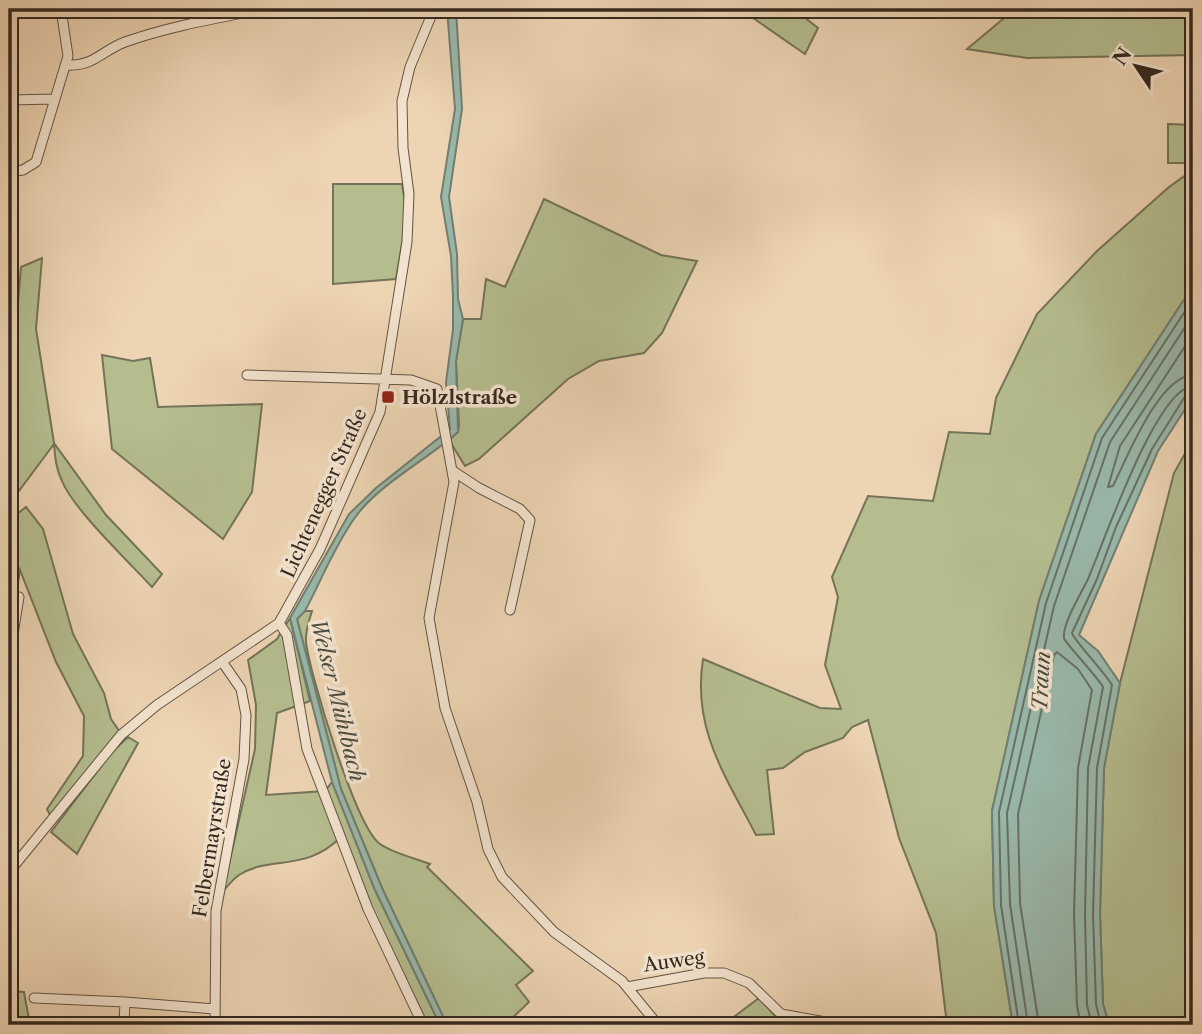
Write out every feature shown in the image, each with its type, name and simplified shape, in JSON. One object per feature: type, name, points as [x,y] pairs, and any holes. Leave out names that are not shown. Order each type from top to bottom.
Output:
[{"type":"street","points":[[9,172],[32,166],[55,99],[69,47],[61,9]]},
{"type":"street","points":[[65,65],[85,65],[122,43],[174,27],[264,9]]},
{"type":"street","name":"Lichtenegger Straße","points":[[9,872],[121,735],[157,705],[279,623],[320,550],[338,505],[369,443],[380,412],[387,379],[410,194],[403,148],[402,101],[410,67],[434,9]]},
{"type":"street","points":[[9,100],[55,99]]},
{"type":"street","points":[[247,375],[421,382],[434,386],[438,392],[453,471],[453,494],[429,618],[444,708],[477,802],[488,849],[502,877],[554,932],[627,987],[658,1025]]},
{"type":"street","points":[[453,471],[520,509],[530,520],[510,610]]},
{"type":"street","points":[[9,660],[19,597]]},
{"type":"street","points":[[279,623],[287,635],[307,749],[368,909],[423,1025]]},
{"type":"street","name":"Felbermayrstraße","points":[[215,1025],[216,911],[244,759],[246,715],[241,689],[223,663]]},
{"type":"street","name":"Auweg","points":[[627,987],[704,973],[724,973],[749,983],[781,1014],[837,1024]]},
{"type":"street","points":[[34,998],[215,1009]]},
{"type":"street","points":[[124,1025],[125,1002]]},
{"type":"green space","points":[[740,9],[794,9],[818,28],[805,54]]},
{"type":"green space","points":[[1015,9],[1193,9],[1193,55],[1027,58],[967,49]]},
{"type":"green space","points":[[1168,124],[1193,125],[1193,163],[1168,163]]},
{"type":"green space","points":[[1193,170],[1193,286],[1096,434],[1039,601],[992,811],[994,906],[1013,1025],[947,1025],[936,933],[899,838],[868,720],[852,727],[843,738],[805,752],[783,768],[767,770],[774,834],[756,835],[723,771],[707,730],[702,708],[703,659],[820,708],[841,709],[825,665],[838,597],[832,577],[868,496],[933,501],[949,432],[990,434],[996,398],[1037,314],[1097,251],[1169,187]]},
{"type":"green space","points":[[333,184],[402,184],[407,214],[396,279],[333,284]]},
{"type":"green space","points":[[544,199],[661,255],[697,261],[662,333],[644,353],[599,361],[568,379],[479,459],[465,466],[449,440],[458,432],[459,426],[456,361],[463,319],[481,319],[486,279],[505,287]]},
{"type":"green space","points":[[42,258],[36,329],[54,443],[106,515],[162,574],[152,587],[90,521],[62,481],[54,444],[13,499],[17,514],[26,507],[43,529],[73,634],[104,693],[111,719],[120,732],[51,817],[47,809],[83,756],[84,716],[56,662],[20,570],[9,641],[9,498],[13,498],[15,337],[21,267]]},
{"type":"green space","points":[[102,355],[133,361],[150,358],[158,407],[262,404],[252,492],[223,539],[112,449]]},
{"type":"green space","points":[[1193,439],[1193,1025],[1109,1025],[1103,1004],[1100,914],[1104,768],[1120,683],[1174,473]]},
{"type":"green space","points":[[305,611],[312,611],[306,642],[325,716],[347,781],[370,832],[385,847],[430,864],[427,867],[533,971],[516,985],[529,1002],[505,1025],[447,1025],[382,888],[341,789],[297,619]]},
{"type":"green space","points":[[290,618],[310,701],[277,713],[266,795],[325,791],[332,782],[375,890],[440,1025],[428,1025],[360,884],[342,836],[328,848],[302,860],[252,869],[237,877],[223,891],[255,749],[256,705],[248,660],[277,639]]},
{"type":"green space","points":[[128,737],[138,743],[77,854],[51,832],[112,752]]},
{"type":"green space","points":[[10,991],[24,992],[30,1025],[11,1025]]},
{"type":"green space","points":[[759,998],[778,1019],[796,1025],[723,1025]]},
{"type":"water","points":[[447,9],[456,9],[462,109],[449,197],[457,254],[458,299],[463,319],[456,361],[458,432],[389,484],[364,507],[347,530],[305,611],[297,619],[341,789],[382,888],[447,1025],[440,1025],[375,890],[332,782],[290,618],[349,514],[376,488],[450,429],[446,382],[453,330],[453,296],[451,256],[441,197],[455,109]]},
{"type":"water","name":"Traun","points":[[1193,286],[1193,397],[1158,451],[1079,635],[1098,651],[1120,683],[1104,768],[1100,914],[1103,1004],[1109,1025],[1013,1025],[994,906],[992,811],[1039,601],[1096,434]]},
{"type":"place","name":"Hölzlstraße","points":[[388,397]]},
{"type":"water label","name":"Welser Mühlbach","points":[[338,700]]}]
